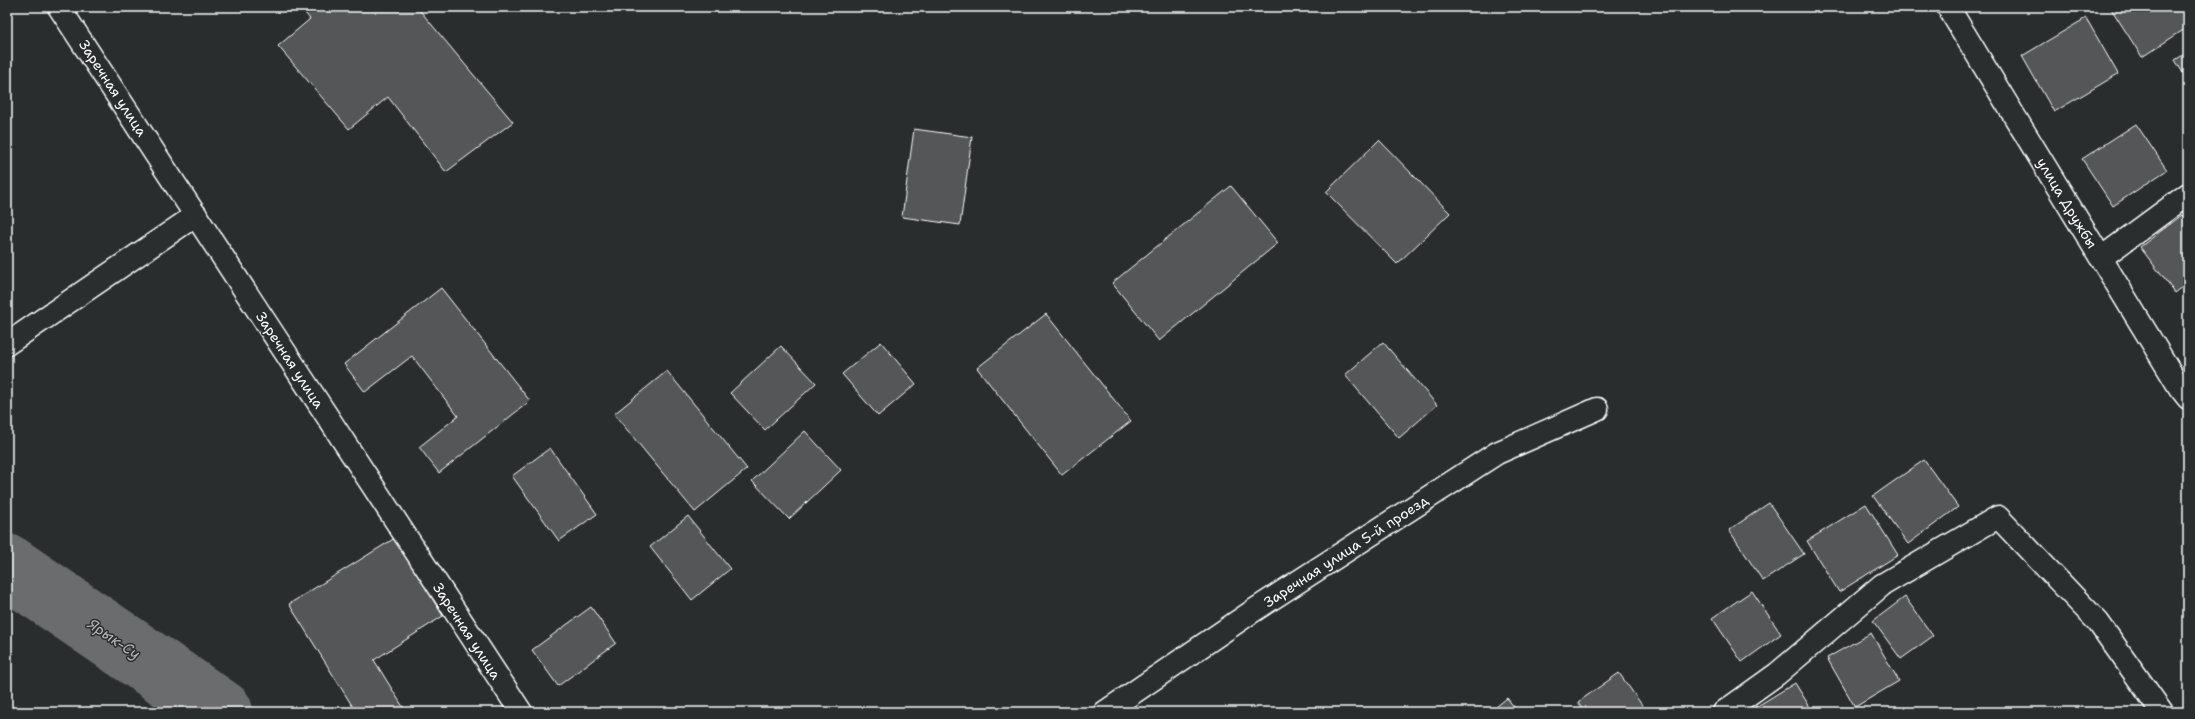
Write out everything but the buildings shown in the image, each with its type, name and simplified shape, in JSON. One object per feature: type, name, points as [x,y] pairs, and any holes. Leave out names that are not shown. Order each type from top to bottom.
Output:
[{"type":"street","name":"Заречная улица","points":[[59,7],[521,712]]},
{"type":"street","name":"улица Дружбы","points":[[1958,10],[2101,258],[2180,388],[2188,398]]},
{"type":"street","points":[[2101,258],[2188,194]]},
{"type":"street","points":[[7,344],[196,215]]},
{"type":"street","name":"Заречная улица 5-й проезд","points":[[1105,712],[1253,610],[1497,453],[1598,409]]},
{"type":"street","points":[[1724,712],[1777,674],[1882,585],[1998,517],[2098,622],[2162,712]]},
{"type":"waterway","name":"Ярык-Су","points":[[7,566],[221,712]]}]
